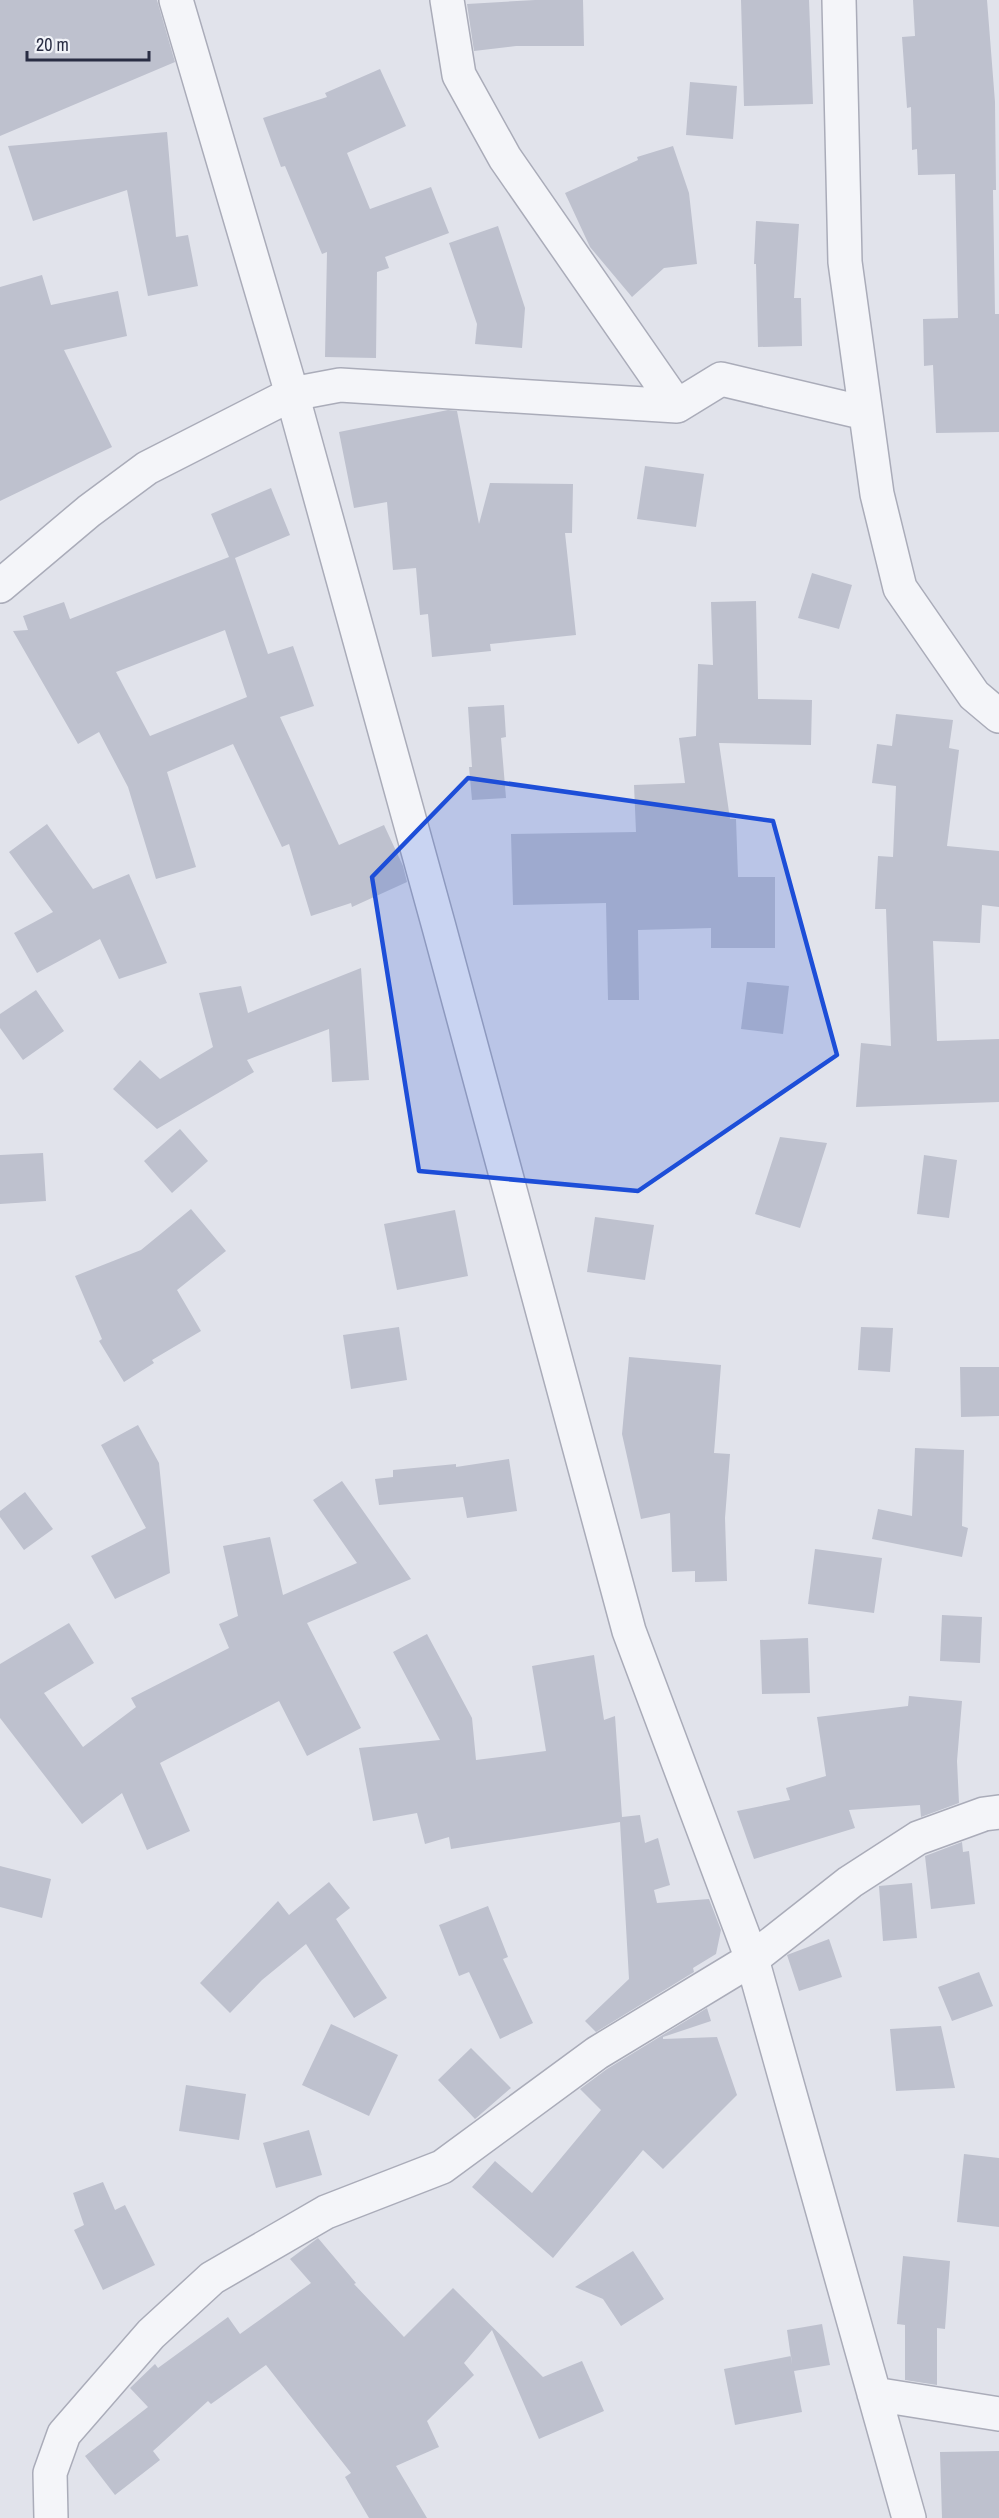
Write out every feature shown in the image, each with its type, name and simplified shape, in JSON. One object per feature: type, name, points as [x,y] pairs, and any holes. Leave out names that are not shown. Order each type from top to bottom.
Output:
[{"type":"street","points":[[176,0],[292,394],[436,915],[628,1631],[752,1959],[909,2518]]},
{"type":"street","points":[[447,0],[459,75],[505,158],[677,406]]},
{"type":"street","points":[[839,0],[845,262],[877,494],[900,588],[974,695],[999,716]]},
{"type":"street","points":[[0,586],[89,511],[147,468],[292,394],[340,385],[677,406],[721,379],[865,412]]},
{"type":"street","points":[[51,2518],[50,2473],[64,2434],[151,2334],[212,2278],[326,2212],[442,2166],[597,2053],[752,1959],[850,1882],[918,1838],[984,1814],[999,1812]]},
{"type":"street","points":[[874,2394],[999,2414]]},
{"type":"highlighted area","points":[[468,778],[773,821],[837,1055],[638,1191],[419,1171],[372,877]]},
{"type":"building","points":[[0,0],[157,0],[175,62],[0,136]]},
{"type":"building","points":[[583,0],[584,46],[516,46],[474,51],[467,4]]},
{"type":"building","points":[[741,0],[809,0],[813,104],[744,106]]},
{"type":"building","points":[[913,0],[987,0],[995,102],[996,190],[993,190],[995,314],[999,314],[999,432],[936,433],[933,365],[924,366],[923,319],[958,318],[955,174],[918,175],[917,149],[912,150],[911,107],[907,108],[902,37],[915,36]]},
{"type":"building","points":[[380,69],[406,126],[347,153],[370,209],[431,187],[449,233],[385,257],[389,268],[377,272],[376,358],[325,357],[327,252],[322,254],[285,166],[281,167],[263,118],[327,97],[325,93]]},
{"type":"building","points":[[690,82],[737,86],[733,139],[686,135]]},
{"type":"building","points":[[167,132],[176,237],[188,235],[198,286],[148,296],[127,190],[33,221],[8,146]]},
{"type":"building","points":[[673,146],[689,193],[697,264],[664,268],[632,297],[590,247],[565,193],[638,160],[637,157]]},
{"type":"building","points":[[756,221],[799,224],[794,298],[801,298],[802,346],[758,347],[756,264],[754,264]]},
{"type":"building","points":[[498,226],[525,308],[522,348],[475,344],[477,324],[449,243]]},
{"type":"building","points":[[42,275],[51,305],[118,291],[127,336],[64,350],[112,447],[0,501],[0,287]]},
{"type":"building","points":[[448,410],[457,411],[479,524],[490,483],[573,484],[572,533],[565,533],[576,635],[490,644],[491,651],[432,657],[428,614],[420,615],[416,568],[393,570],[387,502],[354,508],[339,432]]},
{"type":"building","points":[[645,466],[704,474],[696,527],[637,519]]},
{"type":"building","points":[[271,488],[290,535],[235,558],[268,654],[293,646],[314,706],[280,717],[339,845],[384,825],[403,866],[407,882],[352,907],[351,903],[311,916],[289,844],[282,847],[233,744],[167,772],[196,867],[156,879],[128,787],[99,732],[78,744],[13,631],[28,630],[23,616],[64,602],[70,619],[229,557],[211,514]],"holes":[[[225,630],[247,697],[150,736],[116,672]]]},
{"type":"building","points":[[812,573],[852,585],[839,629],[798,618]]},
{"type":"building","points":[[756,601],[758,699],[812,700],[811,745],[719,743],[730,819],[736,819],[738,877],[775,877],[775,948],[711,948],[711,928],[638,930],[639,1000],[608,1000],[606,903],[513,905],[511,834],[636,832],[634,785],[685,783],[679,738],[696,736],[698,664],[713,665],[711,602]]},
{"type":"building","points":[[504,705],[506,737],[501,738],[506,798],[472,800],[468,707]]},
{"type":"building","points":[[896,714],[953,720],[949,748],[959,750],[947,846],[999,851],[999,907],[982,905],[980,943],[933,941],[937,1041],[999,1039],[999,1102],[856,1107],[861,1043],[891,1046],[886,909],[875,909],[878,856],[893,857],[896,786],[872,783],[877,744],[892,746]]},
{"type":"building","points":[[47,824],[93,889],[129,874],[167,963],[119,979],[100,939],[37,973],[14,933],[53,912],[9,852]]},
{"type":"building","points":[[361,968],[369,1080],[332,1082],[329,1029],[247,1060],[254,1072],[157,1129],[113,1089],[140,1060],[160,1079],[213,1047],[199,993],[241,986],[248,1013]]},
{"type":"building","points":[[747,982],[789,986],[783,1034],[741,1029]]},
{"type":"building","points":[[36,990],[64,1031],[23,1060],[0,1028],[0,1014]]},
{"type":"building","points":[[180,1129],[208,1161],[172,1193],[144,1161]]},
{"type":"building","points":[[780,1137],[827,1143],[800,1228],[755,1214]]},
{"type":"building","points":[[43,1153],[46,1201],[0,1204],[0,1155]]},
{"type":"building","points":[[924,1155],[957,1160],[949,1218],[917,1214]]},
{"type":"building","points":[[191,1209],[226,1251],[177,1290],[201,1331],[152,1360],[154,1363],[124,1382],[99,1341],[102,1339],[75,1276],[141,1250]]},
{"type":"building","points":[[455,1210],[468,1276],[397,1290],[384,1224]]},
{"type":"building","points":[[595,1217],[654,1225],[645,1280],[587,1272]]},
{"type":"building","points":[[399,1327],[407,1380],[351,1389],[343,1335]]},
{"type":"building","points":[[861,1327],[893,1328],[890,1372],[858,1370]]},
{"type":"building","points":[[629,1357],[721,1365],[714,1453],[730,1454],[725,1518],[727,1581],[695,1582],[695,1571],[672,1572],[670,1513],[641,1519],[622,1434]]},
{"type":"building","points":[[960,1367],[999,1367],[999,1416],[961,1417]]},
{"type":"building","points":[[138,1425],[159,1463],[170,1573],[115,1599],[91,1556],[146,1528],[101,1445]]},
{"type":"building","points":[[915,1448],[964,1450],[962,1526],[968,1528],[962,1557],[872,1539],[878,1509],[912,1516]]},
{"type":"building","points":[[509,1459],[517,1511],[467,1518],[463,1497],[379,1505],[375,1479],[393,1477],[393,1470],[456,1464],[456,1467]]},
{"type":"building","points":[[342,1481],[411,1579],[307,1623],[361,1728],[307,1756],[279,1701],[160,1763],[190,1831],[147,1850],[122,1793],[82,1824],[0,1718],[0,1664],[69,1623],[94,1663],[44,1693],[83,1747],[136,1707],[131,1698],[229,1648],[219,1624],[238,1616],[223,1546],[270,1537],[283,1595],[357,1563],[313,1500]]},
{"type":"building","points":[[25,1492],[53,1529],[24,1550],[0,1517],[0,1511]]},
{"type":"building","points":[[815,1549],[882,1558],[874,1613],[808,1604]]},
{"type":"building","points":[[942,1615],[982,1617],[980,1663],[940,1661]]},
{"type":"building","points":[[427,1634],[472,1718],[476,1760],[546,1751],[532,1666],[594,1655],[604,1720],[615,1716],[622,1817],[640,1815],[645,1843],[658,1838],[670,1885],[654,1890],[657,1903],[709,1899],[721,1930],[716,1954],[693,1968],[694,1972],[596,2032],[585,2021],[629,1979],[620,1822],[451,1849],[449,1837],[425,1844],[417,1813],[373,1821],[359,1748],[440,1740],[393,1652]]},
{"type":"building","points":[[808,1638],[810,1693],[762,1694],[760,1640]]},
{"type":"building","points":[[909,1696],[962,1701],[957,1761],[959,1803],[921,1817],[920,1805],[849,1810],[855,1828],[754,1859],[737,1811],[790,1800],[786,1788],[826,1776],[817,1717],[908,1706]]},
{"type":"building","points":[[962,1842],[963,1852],[969,1851],[975,1904],[931,1909],[925,1856]]},
{"type":"building","points":[[0,1866],[51,1879],[42,1918],[0,1907]]},
{"type":"building","points":[[329,1882],[350,1908],[336,1919],[387,1998],[354,2018],[306,1944],[262,1980],[230,2013],[200,1983],[278,1901],[289,1915]]},
{"type":"building","points":[[912,1883],[917,1938],[883,1941],[879,1886]]},
{"type":"building","points":[[488,1906],[508,1957],[503,1959],[533,2023],[500,2039],[469,1972],[459,1976],[439,1925]]},
{"type":"building","points":[[829,1939],[842,1977],[799,1991],[787,1955]]},
{"type":"building","points":[[979,1972],[993,2006],[952,2021],[938,1987]]},
{"type":"building","points":[[707,2008],[711,2021],[663,2037],[663,2039],[717,2037],[737,2095],[663,2169],[643,2150],[553,2258],[472,2187],[495,2161],[532,2193],[601,2110],[580,2089],[607,2069]]},
{"type":"building","points":[[331,2024],[398,2055],[369,2116],[302,2085]]},
{"type":"building","points":[[941,2026],[955,2088],[896,2091],[890,2029]]},
{"type":"building","points":[[471,2048],[511,2088],[475,2119],[438,2080]]},
{"type":"building","points":[[186,2085],[246,2094],[239,2140],[179,2131]]},
{"type":"building","points":[[309,2130],[322,2175],[276,2188],[263,2143]]},
{"type":"building","points":[[964,2154],[999,2158],[999,2227],[957,2222]]},
{"type":"building","points":[[103,2182],[115,2210],[125,2205],[155,2265],[103,2290],[74,2230],[84,2225],[73,2193]]},
{"type":"building","points":[[318,2238],[356,2283],[354,2284],[404,2337],[453,2288],[543,2377],[582,2361],[604,2411],[539,2439],[492,2330],[464,2363],[474,2375],[427,2421],[439,2447],[396,2466],[427,2518],[369,2518],[345,2477],[351,2473],[266,2365],[211,2404],[208,2401],[153,2451],[160,2460],[115,2495],[85,2456],[148,2407],[130,2388],[155,2364],[158,2368],[228,2317],[240,2334],[311,2283],[290,2259]]},
{"type":"building","points":[[633,2251],[664,2299],[621,2326],[603,2299],[575,2287]]},
{"type":"building","points":[[903,2256],[950,2261],[945,2329],[937,2328],[937,2385],[905,2380],[905,2325],[897,2324]]},
{"type":"building","points":[[822,2324],[830,2365],[794,2371],[802,2412],[735,2425],[724,2369],[791,2356],[787,2330]]},
{"type":"building","points":[[999,2451],[999,2518],[942,2518],[940,2452]]}]
